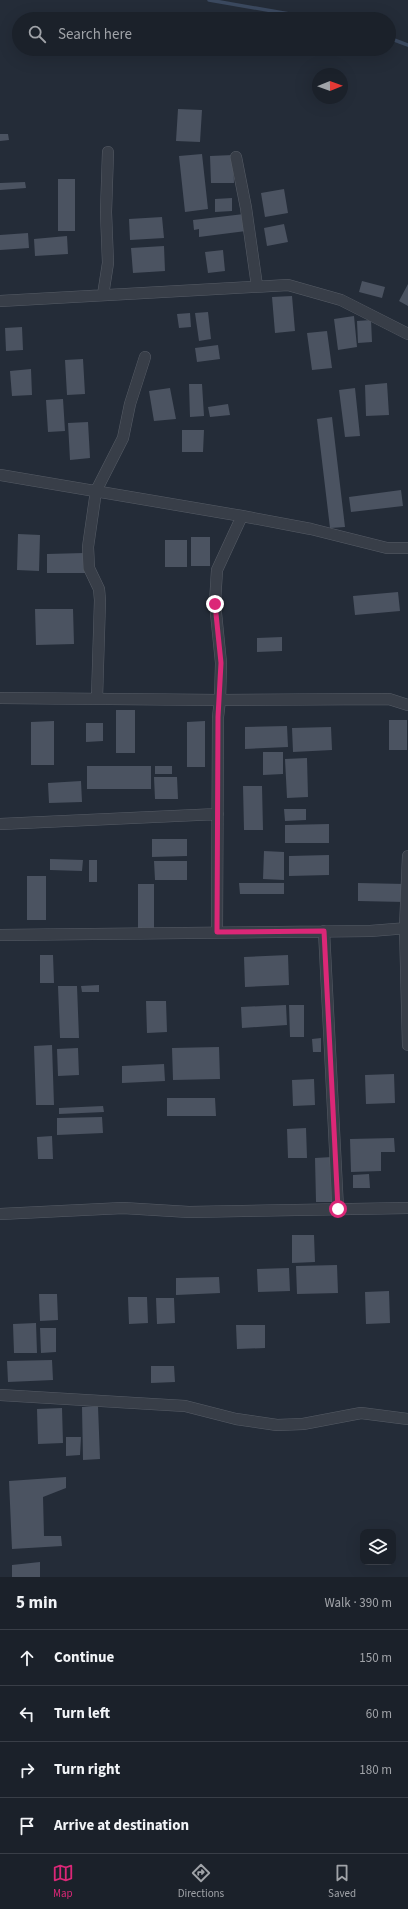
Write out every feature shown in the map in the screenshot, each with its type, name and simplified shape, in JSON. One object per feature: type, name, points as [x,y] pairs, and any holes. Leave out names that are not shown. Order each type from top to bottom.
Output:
[{"type":"street","points":[[104,295],[108,263],[106,212],[108,152]]},
{"type":"street","points":[[236,157],[246,208],[257,286]]},
{"type":"street","points":[[0,301],[288,285],[340,300],[408,334]]},
{"type":"street","points":[[97,698],[100,600],[99,590],[89,568],[88,547],[96,491],[123,438],[130,404],[146,357]]},
{"type":"street","points":[[0,475],[311,529],[380,547],[408,548]]},
{"type":"street","points":[[217,932],[218,717],[221,663],[215,604],[217,570],[242,516]]},
{"type":"street","points":[[0,698],[220,700],[389,699],[408,705]]},
{"type":"street","points":[[0,824],[218,814]]},
{"type":"street","points":[[408,856],[406,928],[408,1045]]},
{"type":"street","points":[[0,935],[370,931],[406,928]]},
{"type":"street","points":[[324,931],[338,1209]]},
{"type":"street","points":[[0,1214],[128,1208],[189,1212],[408,1208]]},
{"type":"street","points":[[0,1395],[185,1406],[236,1419],[277,1425],[303,1424],[361,1413],[408,1419]]},
{"type":"building","points":[[178,109],[202,110],[200,142],[176,141]]},
{"type":"building","points":[[0,134],[8,134],[9,140],[0,141]]},
{"type":"building","points":[[202,154],[208,209],[185,212],[179,156]]},
{"type":"building","points":[[233,155],[234,183],[211,183],[210,156]]},
{"type":"building","points":[[58,179],[75,179],[75,231],[58,231]]},
{"type":"building","points":[[25,182],[26,188],[0,190],[0,183]]},
{"type":"building","points":[[284,189],[288,213],[265,217],[261,193]]},
{"type":"building","points":[[232,198],[232,211],[215,212],[215,199]]},
{"type":"building","points":[[244,214],[246,231],[199,237],[199,229],[194,230],[193,220]]},
{"type":"building","points":[[162,217],[164,238],[130,240],[129,219]]},
{"type":"building","points":[[284,224],[288,242],[267,246],[264,228]]},
{"type":"building","points":[[28,233],[29,248],[0,250],[0,235]]},
{"type":"building","points":[[67,236],[68,254],[35,256],[34,239]]},
{"type":"building","points":[[164,246],[165,271],[133,273],[131,248]]},
{"type":"building","points":[[223,250],[225,271],[208,273],[205,252]]},
{"type":"building","points":[[362,281],[385,287],[382,298],[359,292]]},
{"type":"building","points":[[408,284],[408,306],[399,301]]},
{"type":"building","points":[[292,296],[295,331],[275,333],[272,297]]},
{"type":"building","points":[[208,312],[211,339],[199,341],[195,313]]},
{"type":"building","points":[[190,313],[191,327],[179,328],[177,314]]},
{"type":"building","points":[[354,316],[357,347],[338,350],[334,319]]},
{"type":"building","points":[[371,320],[372,342],[358,343],[357,321]]},
{"type":"building","points":[[22,327],[23,350],[6,351],[5,328]]},
{"type":"building","points":[[327,331],[332,368],[312,370],[307,333]]},
{"type":"building","points":[[218,345],[220,359],[197,362],[195,348]]},
{"type":"building","points":[[83,359],[85,394],[67,395],[65,360]]},
{"type":"building","points":[[31,369],[32,395],[12,396],[10,371]]},
{"type":"building","points":[[387,383],[389,415],[366,416],[365,385]]},
{"type":"building","points":[[189,384],[202,384],[204,416],[190,417]]},
{"type":"building","points":[[170,388],[176,419],[154,421],[149,391]]},
{"type":"building","points":[[355,388],[360,436],[345,437],[339,390]]},
{"type":"building","points":[[63,399],[65,431],[48,432],[46,400]]},
{"type":"building","points":[[228,404],[230,415],[210,417],[208,407]]},
{"type":"building","points":[[332,417],[345,527],[330,528],[317,419]]},
{"type":"building","points":[[88,422],[90,458],[70,460],[68,423]]},
{"type":"building","points":[[182,430],[204,430],[203,452],[182,452]]},
{"type":"building","points":[[401,490],[403,506],[351,512],[349,497]]},
{"type":"building","points":[[18,534],[40,535],[39,571],[17,570]]},
{"type":"building","points":[[191,537],[210,537],[210,566],[191,566]]},
{"type":"building","points":[[165,540],[187,540],[187,567],[165,567]]},
{"type":"building","points":[[84,553],[85,573],[47,573],[47,554]]},
{"type":"building","points":[[398,592],[400,611],[355,615],[353,596]]},
{"type":"building","points":[[35,609],[73,609],[74,644],[36,645]]},
{"type":"building","points":[[282,637],[282,651],[257,652],[257,638]]},
{"type":"building","points":[[116,710],[135,710],[135,753],[116,753]]},
{"type":"building","points":[[389,720],[407,720],[407,750],[389,750]]},
{"type":"building","points":[[54,721],[54,765],[31,765],[31,722]]},
{"type":"building","points":[[205,721],[205,767],[187,767],[187,722]]},
{"type":"building","points":[[86,723],[103,723],[103,741],[86,742]]},
{"type":"building","points":[[287,726],[288,747],[245,749],[245,727]]},
{"type":"building","points":[[331,727],[332,750],[293,752],[292,728]]},
{"type":"building","points":[[263,752],[283,752],[283,774],[263,775]]},
{"type":"building","points":[[307,758],[308,797],[287,798],[285,759]]},
{"type":"building","points":[[87,766],[151,766],[151,789],[87,789]]},
{"type":"building","points":[[155,766],[172,766],[172,774],[155,774]]},
{"type":"building","points":[[154,777],[177,777],[178,799],[155,799]]},
{"type":"building","points":[[81,781],[82,802],[49,803],[48,783]]},
{"type":"building","points":[[243,786],[262,786],[263,830],[244,830]]},
{"type":"building","points":[[284,809],[306,809],[306,820],[285,821]]},
{"type":"building","points":[[329,824],[329,843],[285,843],[285,825]]},
{"type":"building","points":[[152,839],[187,839],[187,856],[152,857]]},
{"type":"building","points":[[264,851],[284,852],[284,880],[263,879]]},
{"type":"building","points":[[329,855],[329,875],[289,876],[289,856]]},
{"type":"building","points":[[50,859],[83,860],[82,871],[50,870]]},
{"type":"building","points":[[89,860],[97,860],[97,882],[89,882]]},
{"type":"building","points":[[154,861],[187,861],[187,880],[155,880]]},
{"type":"building","points":[[27,876],[46,876],[46,920],[27,920]]},
{"type":"building","points":[[239,883],[284,883],[284,894],[240,894]]},
{"type":"building","points":[[358,883],[405,884],[405,902],[358,901]]},
{"type":"building","points":[[138,884],[154,884],[154,928],[138,928]]},
{"type":"building","points":[[40,955],[53,955],[54,983],[40,983]]},
{"type":"building","points":[[288,955],[289,985],[245,987],[244,957]]},
{"type":"building","points":[[99,985],[99,992],[82,992],[81,986]]},
{"type":"building","points":[[58,986],[77,986],[79,1038],[60,1038]]},
{"type":"building","points":[[146,1001],[166,1001],[167,1032],[147,1033]]},
{"type":"building","points":[[286,1005],[287,1025],[242,1028],[241,1007]]},
{"type":"building","points":[[289,1005],[304,1005],[304,1037],[290,1037]]},
{"type":"building","points":[[321,1038],[321,1052],[313,1052],[312,1039]]},
{"type":"building","points":[[52,1045],[54,1105],[36,1105],[34,1046]]},
{"type":"building","points":[[219,1047],[220,1079],[173,1080],[172,1048]]},
{"type":"building","points":[[78,1048],[79,1075],[58,1076],[57,1049]]},
{"type":"building","points":[[164,1064],[165,1081],[122,1083],[122,1066]]},
{"type":"building","points":[[394,1074],[395,1103],[366,1104],[365,1075]]},
{"type":"building","points":[[314,1079],[315,1105],[293,1106],[292,1080]]},
{"type":"building","points":[[167,1098],[215,1098],[216,1116],[167,1116]]},
{"type":"building","points":[[103,1106],[104,1112],[59,1114],[59,1108]]},
{"type":"building","points":[[102,1117],[103,1133],[57,1135],[57,1118]]},
{"type":"building","points":[[306,1128],[307,1158],[288,1158],[287,1129]]},
{"type":"building","points":[[52,1136],[53,1159],[38,1159],[37,1137]]},
{"type":"building","points":[[394,1138],[395,1152],[381,1152],[381,1171],[351,1172],[350,1139]]},
{"type":"building","points":[[332,1157],[333,1202],[316,1202],[315,1158]]},
{"type":"building","points":[[369,1174],[370,1188],[353,1188],[353,1175]]},
{"type":"building","points":[[292,1235],[314,1235],[315,1262],[292,1263]]},
{"type":"building","points":[[337,1265],[338,1293],[297,1294],[296,1266]]},
{"type":"building","points":[[289,1268],[290,1291],[258,1292],[257,1269]]},
{"type":"building","points":[[219,1277],[220,1293],[176,1295],[176,1278]]},
{"type":"building","points":[[389,1291],[390,1323],[366,1324],[365,1292]]},
{"type":"building","points":[[39,1294],[57,1294],[58,1320],[40,1321]]},
{"type":"building","points":[[128,1297],[147,1297],[148,1323],[129,1324]]},
{"type":"building","points":[[156,1298],[174,1298],[175,1323],[157,1324]]},
{"type":"building","points":[[36,1323],[37,1353],[14,1353],[13,1324]]},
{"type":"building","points":[[236,1325],[265,1325],[265,1348],[237,1349]]},
{"type":"building","points":[[40,1328],[56,1328],[56,1352],[41,1353]]},
{"type":"building","points":[[52,1360],[53,1380],[8,1382],[7,1361]]},
{"type":"building","points":[[151,1366],[174,1366],[175,1382],[151,1383]]},
{"type":"building","points":[[98,1406],[100,1459],[83,1460],[82,1407]]},
{"type":"building","points":[[62,1408],[63,1443],[38,1444],[37,1409]]},
{"type":"building","points":[[66,1437],[81,1437],[80,1455],[66,1456]]},
{"type":"building","points":[[66,1477],[66,1488],[43,1497],[44,1536],[61,1536],[62,1546],[12,1549],[9,1481]]},
{"type":"building","points":[[40,1562],[40,1577],[12,1577],[12,1565]]},
{"type":"waterway","points":[[209,0],[278,12]]},
{"type":"waterway","points":[[396,41],[408,45]]},
{"type":"route","points":[[215,604],[221,663],[218,717],[217,932],[324,931],[338,1209]]}]
